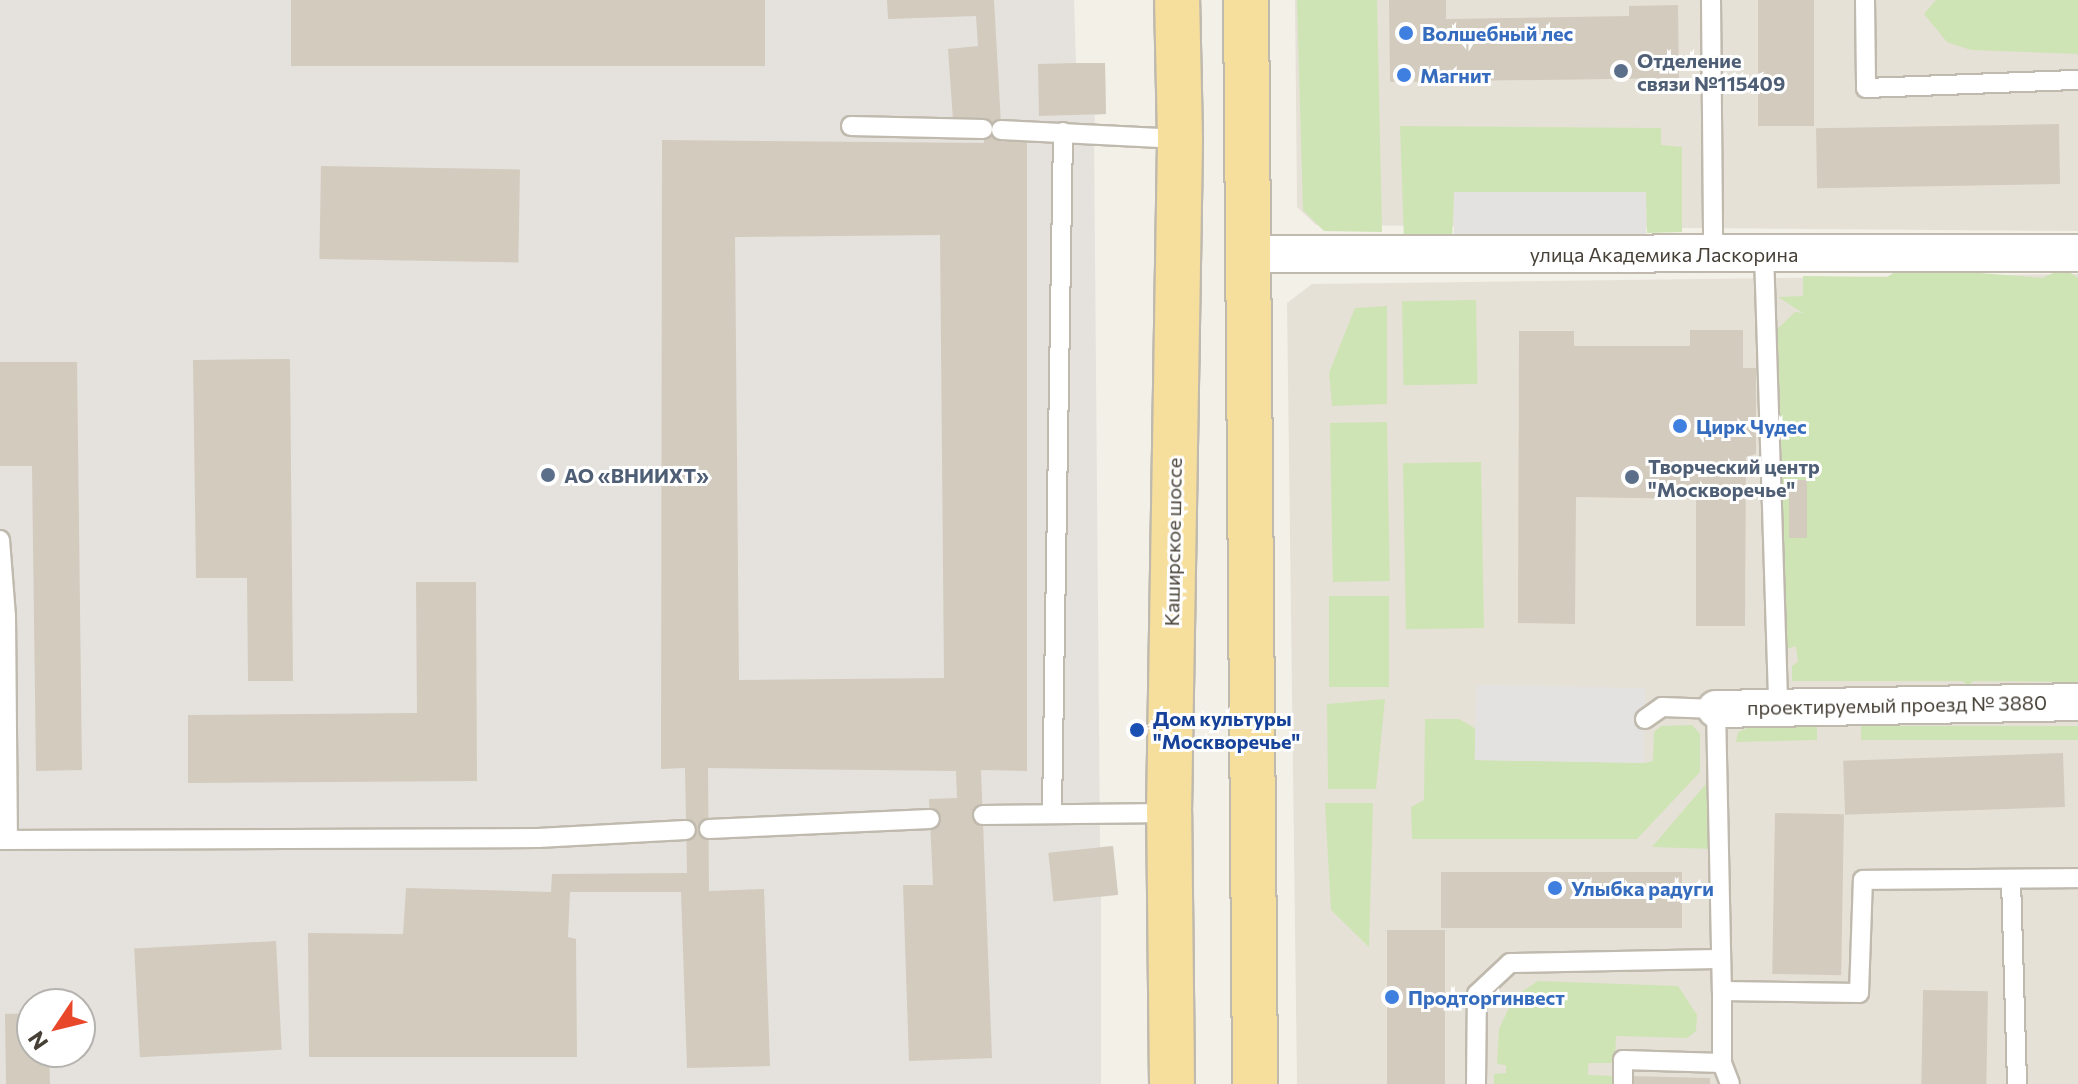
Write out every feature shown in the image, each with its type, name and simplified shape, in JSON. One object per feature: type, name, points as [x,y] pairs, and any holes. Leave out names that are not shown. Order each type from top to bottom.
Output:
[{"type":"main road","name":"Каширское шоссе","points":[[1172,1084],[1169,813],[1180,139],[1177,0]]},
{"type":"main road","points":[[1246,0],[1255,1084]]},
{"type":"street","name":"улица Академика Ласкорина","points":[[1250,254],[2078,253]]},
{"type":"street","name":"проектируемый проезд № 3880","points":[[1716,709],[1778,705],[2078,702]]},
{"type":"lane","points":[[1711,0],[1713,253]]},
{"type":"lane","points":[[1865,0],[1866,88],[2078,80]]},
{"type":"lane","points":[[851,126],[992,129],[1180,139]]},
{"type":"lane","points":[[1052,811],[1063,132]]},
{"type":"lane","points":[[1764,253],[1778,705]]},
{"type":"lane","points":[[0,540],[6,616],[4,840],[538,838],[686,830]]},
{"type":"lane","points":[[1645,719],[1662,707],[1716,709],[1722,1063],[1730,1084]]},
{"type":"lane","points":[[983,815],[1052,811],[1099,816],[1169,813]]},
{"type":"lane","points":[[709,829],[930,819]]},
{"type":"lane","points":[[1722,991],[1859,993],[1863,880],[2078,878]]},
{"type":"lane","points":[[2011,880],[2017,1084]]},
{"type":"lane","points":[[1476,1084],[1477,994],[1510,963],[1721,959]]},
{"type":"lane","points":[[1623,1084],[1623,1060],[1722,1063]]},
{"type":"shaded area","name":"АО «ВНИИХТ»","points":[[0,0],[1074,0],[1076,63],[1105,63],[1106,114],[1095,115],[1094,134],[1100,847],[1113,846],[1118,895],[1101,897],[1101,1084],[0,1084]]},
{"type":"shaded area","points":[[1295,0],[2078,0],[2078,231],[1316,225],[1297,207]]},
{"type":"shaded area","points":[[1454,192],[1646,192],[1646,234],[1454,234]]},
{"type":"shaded area","points":[[2078,274],[2078,1084],[1297,1084],[1287,303],[1312,284]]},
{"type":"shaded area","points":[[1476,685],[1645,688],[1644,763],[1475,760]]},
{"type":"green space","points":[[1297,0],[1377,0],[1382,232],[1324,231],[1303,210]]},
{"type":"green space","points":[[1936,0],[2078,0],[2078,54],[1971,50],[1947,42],[1924,14]]},
{"type":"green space","points":[[1400,126],[1661,128],[1661,145],[1682,147],[1682,232],[1647,233],[1646,194],[1454,193],[1452,243],[1404,241]]},
{"type":"green space","points":[[1903,267],[2043,278],[2063,268],[2078,278],[2078,682],[1973,681],[1968,686],[1963,681],[1792,681],[1792,666],[1798,662],[1796,646],[1787,649],[1786,604],[1776,574],[1784,557],[1781,438],[1775,423],[1780,408],[1778,345],[1773,333],[1795,312],[1803,313],[1778,297],[1803,296],[1803,276],[1887,277]]},
{"type":"green space","points":[[1476,300],[1477,384],[1403,385],[1402,301]]},
{"type":"green space","points":[[1387,306],[1387,404],[1332,406],[1329,373],[1355,308]]},
{"type":"green space","points":[[1387,422],[1390,581],[1333,582],[1330,423]]},
{"type":"green space","points":[[1481,462],[1484,628],[1406,629],[1403,463]]},
{"type":"green space","points":[[1329,596],[1389,596],[1389,687],[1329,687]]},
{"type":"green space","points":[[1385,699],[1376,789],[1328,789],[1327,704]]},
{"type":"green space","points":[[1425,719],[1459,719],[1476,729],[1476,760],[1645,763],[1653,761],[1654,732],[1661,726],[1692,725],[1700,734],[1700,772],[1637,839],[1412,839],[1411,807],[1424,800]]},
{"type":"green space","points":[[1817,724],[1817,740],[1736,742],[1738,732],[1749,727]]},
{"type":"green space","points":[[1861,726],[2078,726],[2078,740],[1861,740]]},
{"type":"green space","points":[[1711,778],[1713,849],[1652,847]]},
{"type":"green space","points":[[1325,803],[1373,803],[1369,947],[1331,910]]},
{"type":"green space","points":[[1538,981],[1678,986],[1697,1015],[1696,1031],[1687,1038],[1616,1036],[1615,1063],[1589,1063],[1588,1068],[1588,1075],[1613,1076],[1613,1084],[1494,1084],[1494,1074],[1506,1073],[1506,1065],[1497,1064],[1499,1029],[1514,997]]},
{"type":"building","points":[[291,0],[765,0],[765,66],[291,66]]},
{"type":"building","points":[[887,0],[994,0],[1002,142],[1027,141],[1027,771],[981,770],[992,1058],[909,1061],[903,885],[933,885],[929,799],[957,798],[956,771],[708,768],[709,891],[764,889],[770,1066],[687,1068],[681,892],[570,892],[568,937],[576,939],[577,1057],[309,1057],[308,933],[403,934],[406,888],[551,892],[552,874],[687,873],[685,768],[661,769],[662,140],[984,143],[983,118],[953,120],[948,49],[978,46],[976,16],[888,19]],"holes":[[[940,235],[944,678],[739,680],[735,237]]]},
{"type":"building","points":[[1389,0],[1446,0],[1446,19],[1629,16],[1629,6],[1678,5],[1679,78],[1390,82]]},
{"type":"building","points":[[1758,0],[1814,0],[1814,126],[1758,126]]},
{"type":"building","points":[[1105,63],[1106,114],[1039,116],[1038,64]]},
{"type":"building","points":[[2059,124],[2060,184],[1817,188],[1816,128]]},
{"type":"building","points":[[321,166],[520,169],[518,262],[319,259]]},
{"type":"building","name":"Творческий центр \"Москворечье\"","points":[[1690,330],[1743,330],[1743,368],[1756,368],[1756,454],[1746,457],[1745,626],[1696,626],[1696,499],[1576,497],[1575,624],[1518,623],[1519,331],[1574,331],[1574,346],[1690,346]]},
{"type":"building","points":[[290,359],[293,681],[248,681],[247,578],[196,578],[193,360]]},
{"type":"building","points":[[0,362],[77,362],[82,770],[36,771],[32,466],[0,466]]},
{"type":"building","points":[[1789,480],[1807,480],[1807,538],[1789,538]]},
{"type":"building","points":[[416,582],[476,582],[477,781],[188,783],[188,715],[417,713]]},
{"type":"building","points":[[2063,753],[2065,807],[1845,815],[1843,761]]},
{"type":"building","points":[[1775,813],[1844,814],[1841,975],[1772,974]]},
{"type":"building","points":[[1113,846],[1118,895],[1053,902],[1048,853]]},
{"type":"building","points":[[1441,872],[1682,872],[1682,928],[1441,928]]},
{"type":"building","points":[[1387,930],[1445,930],[1445,1084],[1387,1084]]},
{"type":"building","points":[[276,941],[282,1050],[140,1057],[134,948]]},
{"type":"building","points":[[1923,990],[1988,991],[1986,1084],[1921,1084]]},
{"type":"building","points":[[5,1014],[16,1014],[16,1068],[50,1068],[50,1084],[6,1084]]},
{"type":"building","points":[[1630,1076],[1710,1078],[1710,1084],[1630,1084]]},
{"type":"place","name":"Волшебный лес","points":[[1406,33]]},
{"type":"place","name":"Отделение связи №115409","points":[[1621,71]]},
{"type":"place","name":"Магнит","points":[[1404,75]]},
{"type":"place","name":"Цирк Чудес","points":[[1680,426]]},
{"type":"place","name":"АО «ВНИИХТ»","points":[[548,475]]},
{"type":"place","name":"Творческий центр \"Москворечье\"","points":[[1632,477]]},
{"type":"place","name":"Дом культуры \"Москворечье\"","points":[[1137,730]]},
{"type":"place","name":"Улыбка радуги","points":[[1555,888]]},
{"type":"place","name":"Продторгинвест","points":[[1392,997]]}]
